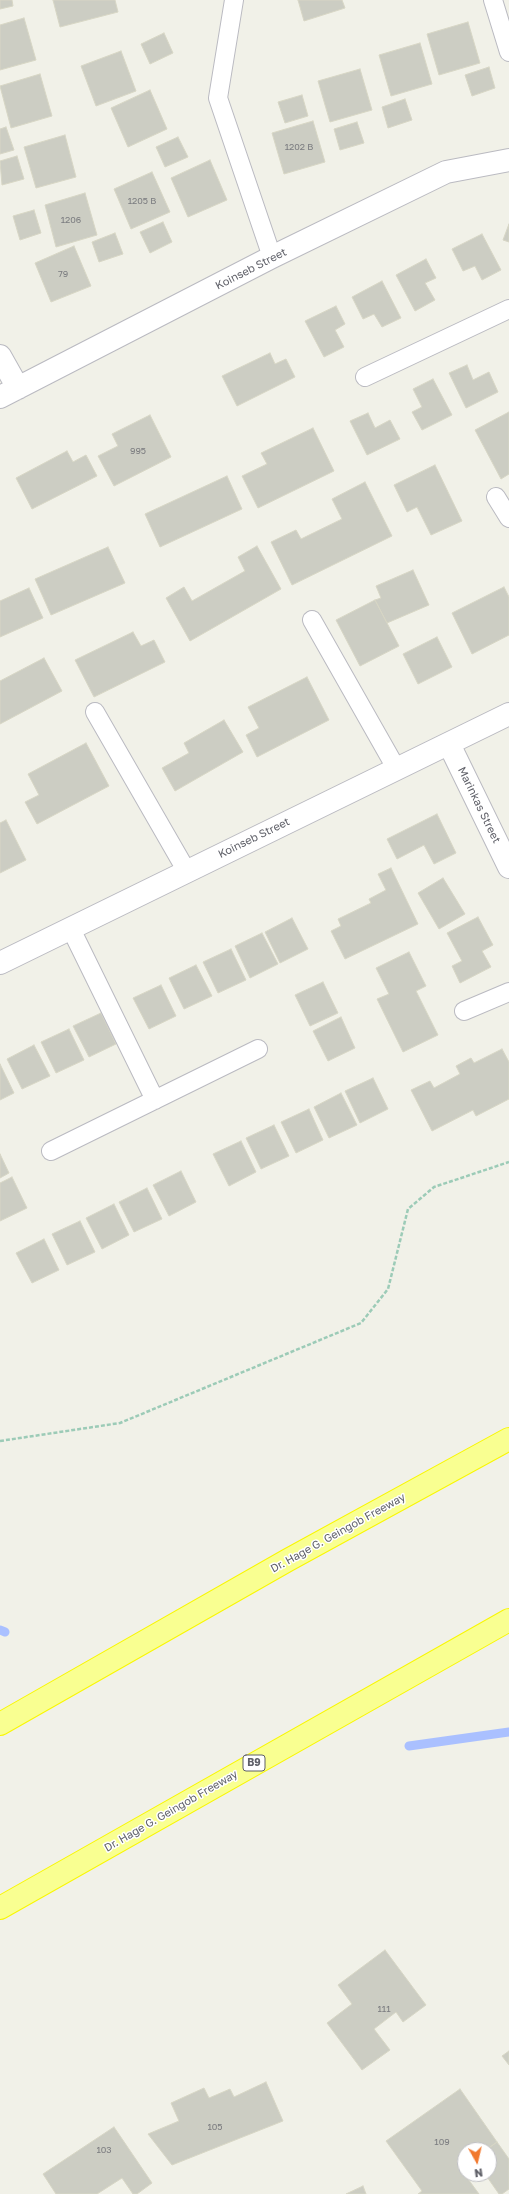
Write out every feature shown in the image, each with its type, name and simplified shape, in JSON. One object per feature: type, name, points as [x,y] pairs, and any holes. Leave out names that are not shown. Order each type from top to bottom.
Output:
[{"type":"highway","name":"Dr. Hage G. Geingob Freeway","points":[[0,1724],[288,1560],[509,1439]]},
{"type":"highway","name":"Dr. Hage G. Geingob Freeway","points":[[0,1908],[509,1620]]},
{"type":"street","name":"Koinseb Street","points":[[9,393],[272,258],[446,172],[509,160]]},
{"type":"street","points":[[0,356],[9,393]]},
{"type":"street","name":"Koinseb Street","points":[[0,963],[71,929],[186,870],[509,714]]},
{"type":"street","name":"Marinkas Street","points":[[449,744],[509,867]]},
{"type":"lane","points":[[234,0],[218,98],[272,258]]},
{"type":"lane","points":[[493,0],[509,52]]},
{"type":"lane","points":[[365,377],[509,308]]},
{"type":"lane","points":[[496,497],[509,518]]},
{"type":"lane","points":[[312,620],[396,768]]},
{"type":"lane","points":[[95,712],[186,870]]},
{"type":"lane","points":[[71,929],[155,1100]]},
{"type":"lane","points":[[464,1011],[509,992]]},
{"type":"lane","points":[[51,1151],[258,1050]]},
{"type":"path","points":[[0,1441],[120,1423],[361,1323],[388,1289],[408,1209],[434,1187],[509,1162]]},
{"type":"building","points":[[0,0],[12,0],[13,6],[0,9]]},
{"type":"building","points":[[53,0],[115,0],[118,12],[60,27]]},
{"type":"building","points":[[298,0],[342,0],[345,8],[304,21]]},
{"type":"building","points":[[24,18],[36,60],[0,70],[0,25]]},
{"type":"building","points":[[468,22],[480,63],[439,75],[427,34]]},
{"type":"building","points":[[164,33],[173,53],[150,64],[141,44]]},
{"type":"building","points":[[420,43],[432,84],[391,96],[379,55]]},
{"type":"building","points":[[121,51],[136,91],[96,106],[81,66]]},
{"type":"building","points":[[489,67],[495,88],[472,96],[465,75]]},
{"type":"building","points":[[360,69],[372,110],[330,122],[318,81]]},
{"type":"building","points":[[40,74],[52,116],[11,128],[0,86]]},
{"type":"building","points":[[150,90],[167,129],[128,147],[111,108]]},
{"type":"building","points":[[302,95],[308,116],[285,123],[278,102]]},
{"type":"building","points":[[405,99],[412,120],[388,128],[382,107]]},
{"type":"building","points":[[313,121],[325,162],[284,174],[272,133]]},
{"type":"building","points":[[357,122],[364,143],[340,150],[334,129]]},
{"type":"building","points":[[6,127],[14,150],[0,154],[0,129]]},
{"type":"building","points":[[65,135],[76,177],[36,188],[24,147]]},
{"type":"building","points":[[178,137],[188,157],[165,167],[156,147]]},
{"type":"building","points":[[17,156],[24,179],[2,185],[0,161]]},
{"type":"building","points":[[210,160],[227,200],[188,217],[171,178]]},
{"type":"building","points":[[152,172],[170,212],[131,229],[114,189]]},
{"type":"building","points":[[85,193],[97,235],[56,247],[45,205]]},
{"type":"building","points":[[34,210],[41,233],[20,240],[13,216]]},
{"type":"building","points":[[163,222],[172,242],[150,253],[140,232]]},
{"type":"building","points":[[509,224],[509,242],[503,240]]},
{"type":"building","points":[[115,233],[123,254],[99,262],[92,242]]},
{"type":"building","points":[[482,234],[501,270],[482,280],[475,266],[463,271],[452,249]]},
{"type":"building","points":[[74,246],[91,286],[51,302],[35,263]]},
{"type":"building","points":[[426,259],[436,278],[425,283],[435,300],[415,311],[396,275]]},
{"type":"building","points":[[382,281],[401,318],[382,327],[374,314],[363,319],[352,297]]},
{"type":"building","points":[[336,306],[345,324],[335,330],[344,347],[324,357],[305,321]]},
{"type":"building","points":[[270,353],[275,364],[286,359],[295,377],[237,406],[222,376]]},
{"type":"building","points":[[467,365],[473,380],[489,372],[498,392],[466,408],[449,373]]},
{"type":"building","points":[[433,379],[452,415],[422,430],[412,412],[422,407],[413,389]]},
{"type":"building","points":[[509,412],[509,474],[501,479],[475,430]]},
{"type":"building","points":[[368,413],[375,428],[390,420],[400,439],[367,455],[350,421]]},
{"type":"building","points":[[150,415],[171,457],[114,486],[98,456],[118,446],[112,434]]},
{"type":"building","points":[[313,428],[334,471],[258,508],[242,476],[267,464],[261,453]]},
{"type":"building","points":[[67,451],[73,462],[86,455],[97,476],[32,509],[16,478]]},
{"type":"building","points":[[435,465],[462,521],[431,535],[417,507],[407,512],[394,485]]},
{"type":"building","points":[[227,476],[242,509],[160,547],[145,514]]},
{"type":"building","points":[[365,482],[392,536],[292,585],[271,542],[296,530],[301,539],[342,519],[332,499]]},
{"type":"building","points":[[257,546],[281,589],[190,641],[166,598],[184,587],[192,601],[245,571],[238,557]]},
{"type":"building","points":[[108,547],[125,583],[51,615],[35,579]]},
{"type":"building","points":[[413,570],[429,605],[387,623],[375,600],[381,598],[376,586]]},
{"type":"building","points":[[504,587],[509,597],[509,635],[472,654],[452,613]]},
{"type":"building","points":[[29,588],[43,618],[0,637],[0,601]]},
{"type":"building","points":[[375,600],[399,646],[360,666],[336,620]]},
{"type":"building","points":[[133,632],[141,646],[154,640],[165,662],[94,697],[75,660]]},
{"type":"building","points":[[437,637],[452,667],[418,684],[403,654]]},
{"type":"building","points":[[44,658],[62,691],[0,724],[0,681]]},
{"type":"building","points":[[307,677],[329,720],[257,757],[246,735],[259,728],[248,707]]},
{"type":"building","points":[[224,720],[243,752],[175,791],[162,768],[189,753],[184,743]]},
{"type":"building","points":[[86,743],[109,786],[37,824],[25,802],[39,795],[28,774]]},
{"type":"building","points":[[437,814],[456,853],[434,864],[424,845],[397,859],[387,839]]},
{"type":"building","points":[[6,820],[26,860],[0,873],[0,823]]},
{"type":"building","points":[[391,868],[418,924],[345,959],[331,931],[341,926],[338,919],[371,903],[369,899],[386,890],[378,874]]},
{"type":"building","points":[[443,878],[465,914],[439,929],[418,893]]},
{"type":"building","points":[[478,917],[493,945],[482,951],[491,967],[460,983],[452,966],[462,961],[447,933]]},
{"type":"building","points":[[292,918],[308,949],[280,963],[265,932]]},
{"type":"building","points":[[262,933],[278,964],[250,978],[235,946]]},
{"type":"building","points":[[231,949],[246,980],[218,993],[203,962]]},
{"type":"building","points":[[409,952],[426,986],[416,991],[438,1035],[403,1052],[377,999],[389,994],[376,968]]},
{"type":"building","points":[[196,965],[212,996],[184,1009],[169,978]]},
{"type":"building","points":[[323,982],[338,1013],[310,1026],[295,995]]},
{"type":"building","points":[[161,985],[176,1016],[149,1029],[133,998]]},
{"type":"building","points":[[101,1013],[116,1044],[89,1057],[73,1026]]},
{"type":"building","points":[[341,1017],[355,1048],[328,1061],[313,1031]]},
{"type":"building","points":[[69,1029],[84,1060],[56,1073],[41,1042]]},
{"type":"building","points":[[34,1045],[50,1076],[22,1089],[7,1059]]},
{"type":"building","points":[[502,1049],[509,1062],[509,1099],[476,1116],[473,1110],[432,1131],[411,1090],[430,1081],[434,1088],[460,1074],[456,1066],[471,1058],[474,1063]]},
{"type":"building","points":[[0,1064],[14,1093],[0,1100]]},
{"type":"building","points":[[373,1078],[388,1109],[360,1123],[345,1091]]},
{"type":"building","points":[[341,1093],[357,1125],[329,1138],[314,1107]]},
{"type":"building","points":[[309,1109],[323,1140],[296,1153],[281,1122]]},
{"type":"building","points":[[274,1125],[289,1156],[261,1169],[246,1138]]},
{"type":"building","points":[[241,1141],[256,1172],[229,1186],[213,1154]]},
{"type":"building","points":[[0,1154],[9,1173],[0,1178]]},
{"type":"building","points":[[181,1171],[196,1202],[169,1216],[153,1185]]},
{"type":"building","points":[[12,1177],[27,1208],[0,1221],[0,1183]]},
{"type":"building","points":[[147,1188],[162,1219],[134,1232],[119,1202]]},
{"type":"building","points":[[114,1204],[129,1235],[102,1249],[86,1218]]},
{"type":"building","points":[[80,1221],[95,1252],[67,1265],[52,1234]]},
{"type":"building","points":[[44,1239],[59,1270],[32,1283],[16,1253]]},
{"type":"building","points":[[385,1950],[426,2005],[403,2022],[396,2012],[374,2029],[390,2050],[362,2070],[327,2023],[352,2004],[338,1985]]},
{"type":"building","points":[[509,2051],[509,2065],[502,2056]]},
{"type":"building","points":[[266,2082],[283,2121],[172,2165],[148,2134],[179,2121],[171,2103],[204,2088],[209,2098],[230,2089],[234,2097]]},
{"type":"building","points":[[460,2089],[497,2142],[457,2142],[457,2182],[470,2182],[479,2194],[418,2194],[422,2191],[386,2141]]},
{"type":"building","points":[[114,2127],[152,2183],[137,2194],[133,2194],[122,2178],[97,2194],[56,2194],[43,2174]]},
{"type":"building","points":[[497,2142],[509,2159],[509,2189],[502,2194],[499,2194],[491,2182],[497,2182]]},
{"type":"building","points":[[363,2186],[366,2194],[346,2194]]},
{"type":"waterway","points":[[0,1630],[5,1632]]},
{"type":"waterway","points":[[409,1746],[509,1732]]}]
